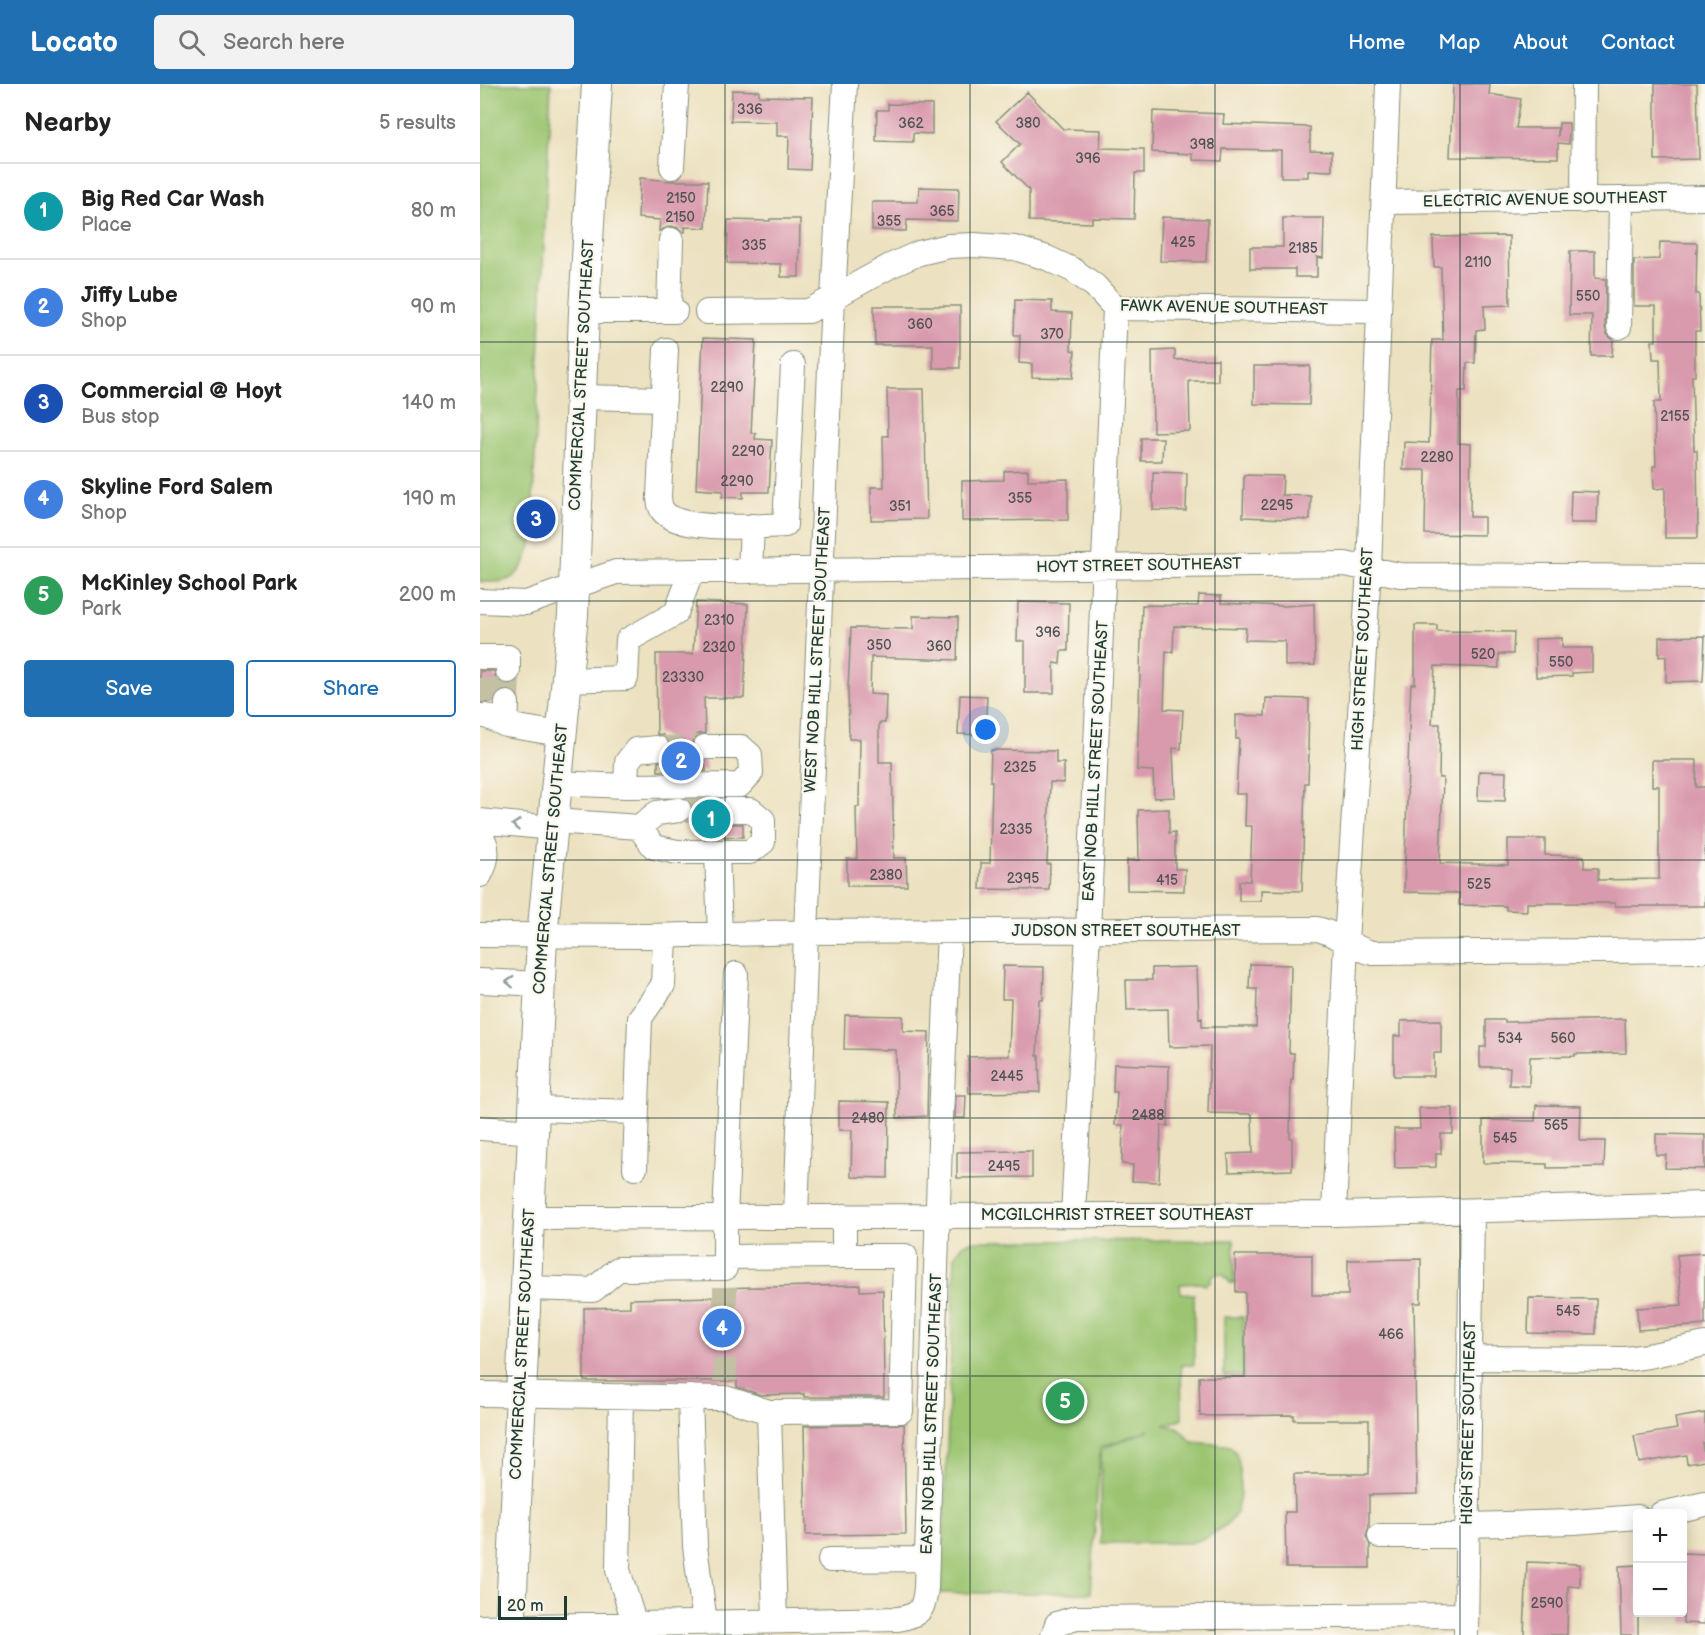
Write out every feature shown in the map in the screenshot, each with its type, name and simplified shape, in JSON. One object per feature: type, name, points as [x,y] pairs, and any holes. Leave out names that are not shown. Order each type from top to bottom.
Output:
[{"type":"main road","name":"COMMERCIAL STREET SOUTHEAST","points":[[510,1631],[540,984],[560,734],[573,615],[580,397],[597,84]]},
{"type":"street","points":[[672,167],[677,84]]},
{"type":"street","name":"WEST NOB HILL STREET SOUTHEAST","points":[[796,1216],[806,932],[844,84]]},
{"type":"street","name":"HIGH STREET SOUTHEAST","points":[[1334,1214],[1346,942],[1369,568],[1388,84]]},
{"type":"street","points":[[1584,84],[1584,201]]},
{"type":"street","name":"ELECTRIC AVENUE SOUTHEAST","points":[[1384,202],[1705,198]]},
{"type":"street","points":[[1619,327],[1621,200]]},
{"type":"street","points":[[584,311],[672,311],[671,240]]},
{"type":"street","name":"FAWK AVENUE SOUTHEAST","points":[[707,312],[809,311],[890,266],[919,253],[949,246],[996,245],[1047,258],[1073,270],[1095,286],[1115,308],[1378,311]]},
{"type":"street","name":"EAST NOB HILL STREET SOUTHEAST","points":[[1073,1215],[1088,931],[1115,308]]},
{"type":"street","points":[[666,350],[659,496],[661,509],[671,518],[700,526],[785,525],[793,365]]},
{"type":"street","points":[[580,397],[664,399]]},
{"type":"street","points":[[750,571],[752,526]]},
{"type":"street","name":"HOYT STREET SOUTHEAST","points":[[480,601],[526,603],[616,572],[1345,564],[1400,575],[1705,578]]},
{"type":"street","points":[[566,680],[626,678],[628,640],[676,613],[692,571]]},
{"type":"street","points":[[493,712],[560,734]]},
{"type":"street","points":[[556,783],[626,786],[740,784],[751,773],[750,755],[741,747],[705,747]]},
{"type":"street","points":[[626,786],[627,762],[636,750],[657,748]]},
{"type":"street","points":[[480,821],[639,827],[657,813],[679,810]]},
{"type":"street","points":[[639,827],[654,847],[677,852],[750,852],[763,842],[763,820],[751,810],[725,810]]},
{"type":"street","points":[[480,835],[485,840],[487,854],[480,875]]},
{"type":"street","points":[[717,852],[720,935]]},
{"type":"street","name":"JUDSON STREET SOUTHEAST","points":[[480,934],[543,937],[806,932],[1317,929],[1373,953],[1705,950]]},
{"type":"street","name":"EAST NOB HILL STREET SOUTHEAST","points":[[775,1622],[898,1619],[909,1617],[920,1611],[925,1599],[949,932]]},
{"type":"street","points":[[635,1168],[640,1018],[663,985],[665,936]]},
{"type":"street","points":[[725,1271],[725,1217],[736,974]]},
{"type":"street","points":[[480,981],[540,984]]},
{"type":"street","points":[[480,1128],[534,1120],[637,1112]]},
{"type":"street","name":"MCGILCHRIST STREET SOUTHEAST","points":[[529,1218],[1334,1214],[1705,1204]]},
{"type":"street","name":"HIGH STREET SOUTHEAST","points":[[1466,1625],[1473,1211]]},
{"type":"street","points":[[844,1216],[844,1256]]},
{"type":"street","points":[[480,1394],[690,1397],[725,1389],[769,1412],[901,1410],[905,1256],[844,1256],[725,1271],[618,1269],[592,1290],[526,1288]]},
{"type":"street","points":[[1470,1358],[1626,1359],[1705,1344]]},
{"type":"street","points":[[621,1396],[618,1570],[635,1624]]},
{"type":"street","points":[[690,1397],[694,1546],[718,1627]]},
{"type":"street","points":[[480,1627],[510,1631],[635,1624],[718,1627],[775,1622],[769,1412]]},
{"type":"street","points":[[1683,1509],[1705,1504]]},
{"type":"street","points":[[1380,1536],[1633,1517]]},
{"type":"street","points":[[830,1560],[927,1559]]},
{"type":"street","points":[[1055,1629],[1076,1618],[1466,1625]]},
{"type":"green space","points":[[480,84],[551,84],[531,546],[519,572],[508,580],[500,582],[480,582]]},
{"type":"green space","points":[[1234,1240],[1234,1283],[1230,1283],[1223,1274],[1214,1274],[1210,1279],[1211,1282],[1206,1285],[1180,1284],[1181,1293],[1194,1294],[1194,1365],[1181,1365],[1182,1419],[1164,1425],[1178,1427],[1192,1442],[1230,1446],[1236,1453],[1240,1468],[1240,1497],[1235,1515],[1229,1523],[1206,1538],[1189,1543],[1101,1543],[1101,1449],[1149,1430],[1100,1447],[1091,1593],[941,1593],[955,1255],[964,1244],[974,1241]]},
{"type":"green space","points":[[1224,1317],[1243,1317],[1244,1376],[1224,1376]]},
{"type":"building","points":[[1453,84],[1490,84],[1489,94],[1521,99],[1516,128],[1558,128],[1558,137],[1559,123],[1569,123],[1569,144],[1558,143],[1558,158],[1450,157]]},
{"type":"building","points":[[1655,84],[1697,84],[1699,159],[1655,160]]},
{"type":"building","points":[[732,90],[759,91],[759,96],[813,97],[810,170],[788,169],[789,136],[777,136],[777,122],[731,121]]},
{"type":"building","points":[[1027,92],[1063,129],[1101,130],[1100,148],[1144,149],[1144,173],[1135,173],[1134,219],[1092,218],[1092,223],[1029,221],[1029,190],[1002,162],[1020,144],[996,121]]},
{"type":"building","points":[[888,104],[932,105],[932,134],[913,133],[913,142],[876,141],[877,110],[888,110]]},
{"type":"building","points":[[1153,111],[1224,114],[1223,124],[1310,127],[1310,150],[1332,151],[1332,171],[1308,170],[1308,177],[1281,177],[1281,150],[1223,149],[1222,161],[1193,160],[1193,154],[1152,152]]},
{"type":"building","points":[[640,178],[708,181],[706,228],[685,227],[685,232],[683,232],[671,226],[659,231],[660,220],[638,218]]},
{"type":"building","points":[[919,187],[959,188],[958,221],[907,220],[906,231],[872,230],[872,202],[918,202]]},
{"type":"building","points":[[1162,217],[1208,219],[1206,262],[1160,261]]},
{"type":"building","points":[[1283,218],[1324,218],[1323,258],[1317,257],[1317,277],[1295,277],[1295,269],[1250,269],[1250,247],[1283,247]]},
{"type":"building","points":[[770,219],[800,219],[799,277],[781,277],[781,264],[727,263],[728,220],[770,221]]},
{"type":"building","points":[[1509,236],[1510,305],[1484,306],[1485,329],[1476,330],[1475,363],[1467,363],[1466,391],[1459,391],[1458,443],[1471,444],[1470,517],[1484,517],[1484,535],[1425,534],[1426,470],[1403,470],[1404,442],[1429,443],[1432,340],[1443,340],[1441,267],[1434,267],[1433,237]]},
{"type":"building","points":[[1660,242],[1697,243],[1696,294],[1699,294],[1700,331],[1695,331],[1695,376],[1692,376],[1694,450],[1697,450],[1698,538],[1665,538],[1665,488],[1654,489],[1653,466],[1656,466],[1654,402],[1661,402],[1660,359],[1653,359],[1652,341],[1656,341],[1656,306],[1634,306],[1634,260],[1659,259]]},
{"type":"building","points":[[1570,251],[1595,251],[1595,278],[1606,279],[1605,327],[1607,334],[1613,340],[1612,356],[1591,356],[1592,315],[1569,315]]},
{"type":"building","points":[[1015,300],[1052,301],[1052,312],[1072,313],[1071,350],[1075,351],[1073,378],[1032,377],[1032,364],[1019,363],[1020,335],[1014,335]]},
{"type":"building","points":[[874,306],[960,306],[960,368],[933,368],[933,345],[875,345]]},
{"type":"building","points":[[703,338],[756,340],[751,433],[756,433],[755,439],[772,440],[769,492],[743,492],[743,498],[722,497],[723,491],[696,489]]},
{"type":"building","points":[[1175,350],[1175,360],[1218,359],[1218,381],[1189,381],[1190,431],[1153,432],[1152,351]]},
{"type":"building","points":[[1254,366],[1310,366],[1309,405],[1254,404]]},
{"type":"building","points":[[887,389],[924,389],[927,519],[871,520],[871,487],[884,487],[883,436],[888,436]]},
{"type":"building","points":[[1141,438],[1163,438],[1162,461],[1141,461]]},
{"type":"building","points":[[1028,470],[1028,480],[1068,479],[1068,520],[962,521],[962,481],[1004,480],[1004,471]]},
{"type":"building","points":[[1153,472],[1187,473],[1186,511],[1153,510]]},
{"type":"building","points":[[1244,475],[1283,476],[1282,495],[1311,496],[1310,520],[1243,517]]},
{"type":"building","points":[[1571,491],[1598,492],[1597,523],[1570,523]]},
{"type":"building","points":[[1199,595],[1221,596],[1221,603],[1284,606],[1314,604],[1315,665],[1285,666],[1285,641],[1245,640],[1246,628],[1174,626],[1173,652],[1166,651],[1164,709],[1183,710],[1181,749],[1173,748],[1175,797],[1154,798],[1153,771],[1137,770],[1142,605],[1198,606]]},
{"type":"building","points":[[696,602],[748,604],[744,698],[704,698],[705,733],[698,734],[693,739],[691,748],[692,754],[697,759],[705,761],[706,771],[658,771],[658,762],[666,759],[671,747],[668,739],[657,734],[656,654],[693,654]]},
{"type":"building","points":[[1018,602],[1069,603],[1068,651],[1061,651],[1060,664],[1054,663],[1054,693],[1025,693],[1025,641],[1017,641]]},
{"type":"building","points":[[913,616],[958,617],[957,660],[871,657],[870,694],[886,695],[885,723],[879,723],[879,762],[892,762],[894,858],[906,858],[907,886],[847,886],[847,859],[857,859],[856,807],[859,807],[860,739],[849,739],[848,689],[851,628],[913,629]]},
{"type":"building","points":[[1415,625],[1437,625],[1437,631],[1514,632],[1513,654],[1499,654],[1499,668],[1435,666],[1432,724],[1440,724],[1439,778],[1443,778],[1440,863],[1508,865],[1508,839],[1545,839],[1545,855],[1584,856],[1584,868],[1598,868],[1598,880],[1659,879],[1659,786],[1652,786],[1652,760],[1697,760],[1696,787],[1705,787],[1705,906],[1527,903],[1527,911],[1506,910],[1506,906],[1459,905],[1459,893],[1404,892],[1411,684],[1415,684]]},
{"type":"building","points":[[1705,636],[1703,681],[1666,682],[1666,656],[1659,657],[1659,637]]},
{"type":"building","points":[[1562,638],[1562,648],[1592,648],[1592,672],[1572,673],[1572,676],[1536,677],[1535,639]]},
{"type":"building","points":[[480,671],[494,671],[496,679],[501,684],[516,683],[515,692],[508,689],[501,690],[495,695],[493,702],[480,702]]},
{"type":"building","points":[[960,695],[987,696],[985,735],[958,734]]},
{"type":"building","points":[[1266,698],[1309,699],[1308,783],[1305,783],[1302,891],[1261,890],[1261,901],[1239,901],[1239,881],[1250,881],[1252,826],[1245,826],[1246,794],[1236,794],[1239,739],[1236,739],[1236,715],[1265,716]]},
{"type":"building","points":[[991,750],[1056,751],[1056,763],[1064,763],[1064,783],[1050,782],[1047,864],[1050,864],[1049,890],[980,889],[981,863],[990,863]]},
{"type":"building","points":[[1479,771],[1506,772],[1505,801],[1478,800]]},
{"type":"building","points":[[688,800],[713,802],[711,811],[713,818],[724,824],[743,824],[743,837],[702,836],[703,820],[689,820],[693,809]]},
{"type":"building","points":[[1169,809],[1169,833],[1175,832],[1175,869],[1185,869],[1184,891],[1127,890],[1127,860],[1139,860],[1138,810]]},
{"type":"building","points":[[1250,964],[1291,965],[1289,1053],[1294,1053],[1290,1138],[1292,1138],[1292,1170],[1229,1172],[1228,1154],[1253,1153],[1252,1114],[1208,1113],[1210,1046],[1169,1047],[1168,1009],[1127,1010],[1126,980],[1152,980],[1152,968],[1197,967],[1199,1019],[1202,1018],[1202,1027],[1256,1027],[1257,989],[1249,989]]},
{"type":"building","points":[[1003,966],[1044,967],[1043,1000],[1039,1000],[1037,1056],[1039,1056],[1040,1092],[969,1093],[968,1057],[1009,1056],[1011,999],[1002,999]]},
{"type":"building","points":[[845,1015],[903,1016],[903,1031],[929,1032],[927,1116],[897,1118],[896,1050],[844,1049]]},
{"type":"building","points":[[1625,1019],[1626,1053],[1530,1057],[1529,1086],[1509,1085],[1510,1067],[1480,1067],[1480,1047],[1486,1047],[1486,1020],[1505,1020],[1505,1022]]},
{"type":"building","points":[[1441,1020],[1441,1053],[1434,1053],[1434,1076],[1394,1076],[1394,1036],[1401,1036],[1401,1021]]},
{"type":"building","points":[[1114,1064],[1169,1066],[1168,1126],[1161,1126],[1159,1182],[1132,1181],[1133,1165],[1122,1164],[1123,1125],[1115,1125],[1117,1092],[1113,1092]]},
{"type":"building","points":[[956,1095],[966,1095],[965,1118],[955,1118]]},
{"type":"building","points":[[839,1101],[889,1102],[888,1178],[851,1177],[852,1130],[839,1130]]},
{"type":"building","points":[[1536,1105],[1581,1106],[1580,1141],[1605,1141],[1604,1167],[1547,1168],[1547,1164],[1483,1163],[1483,1120],[1535,1121]]},
{"type":"building","points":[[1419,1108],[1453,1108],[1453,1134],[1441,1134],[1441,1154],[1436,1154],[1436,1167],[1395,1168],[1394,1129],[1420,1129]]},
{"type":"building","points":[[1656,1134],[1705,1135],[1705,1169],[1665,1168],[1666,1155],[1656,1155]]},
{"type":"building","points":[[1032,1151],[1032,1177],[957,1178],[957,1152]]},
{"type":"building","points":[[1705,1253],[1705,1325],[1638,1330],[1637,1308],[1682,1305],[1677,1255]]},
{"type":"building","points":[[1235,1255],[1312,1255],[1312,1295],[1348,1295],[1348,1260],[1421,1259],[1421,1303],[1414,1303],[1417,1494],[1369,1495],[1369,1527],[1366,1537],[1370,1545],[1370,1568],[1286,1568],[1285,1512],[1295,1512],[1294,1474],[1369,1474],[1369,1420],[1294,1420],[1294,1415],[1200,1416],[1199,1377],[1245,1377],[1245,1292],[1236,1292]]},
{"type":"building","points":[[860,1285],[860,1291],[883,1290],[884,1397],[761,1395],[737,1387],[737,1381],[584,1381],[584,1308],[630,1307],[630,1299],[715,1297],[715,1288]]},
{"type":"building","points":[[1529,1298],[1596,1299],[1596,1334],[1528,1333]]},
{"type":"building","points":[[1705,1413],[1705,1442],[1702,1443],[1705,1461],[1687,1464],[1686,1455],[1639,1463],[1634,1436],[1677,1429],[1675,1418]]},
{"type":"building","points":[[904,1424],[906,1534],[806,1535],[804,1426]]},
{"type":"building","points":[[1687,1553],[1705,1554],[1705,1624],[1683,1623],[1683,1617],[1687,1617]]},
{"type":"building","points":[[1527,1562],[1580,1564],[1580,1587],[1568,1586],[1567,1635],[1524,1635]]},
{"type":"building","points":[[1633,1565],[1633,1617],[1638,1617],[1638,1635],[1621,1635],[1619,1566]]},
{"type":"tunnel","points":[[486,702],[487,671]]},
{"type":"tunnel","points":[[507,703],[508,671]]},
{"type":"tunnel","points":[[657,748],[705,747]]},
{"type":"tunnel","points":[[679,810],[725,810]]},
{"type":"tunnel","points":[[725,1287],[725,1381]]},
{"type":"place","name":"Commercial @ Hoyt","points":[[536,519]]},
{"type":"place","name":"Jiffy Lube","points":[[681,761]]},
{"type":"place","name":"Big Red Car Wash","points":[[711,819]]},
{"type":"place","name":"Skyline Ford Salem","points":[[722,1328]]},
{"type":"place","name":"McKinley School Park","points":[[1065,1401]]}]
